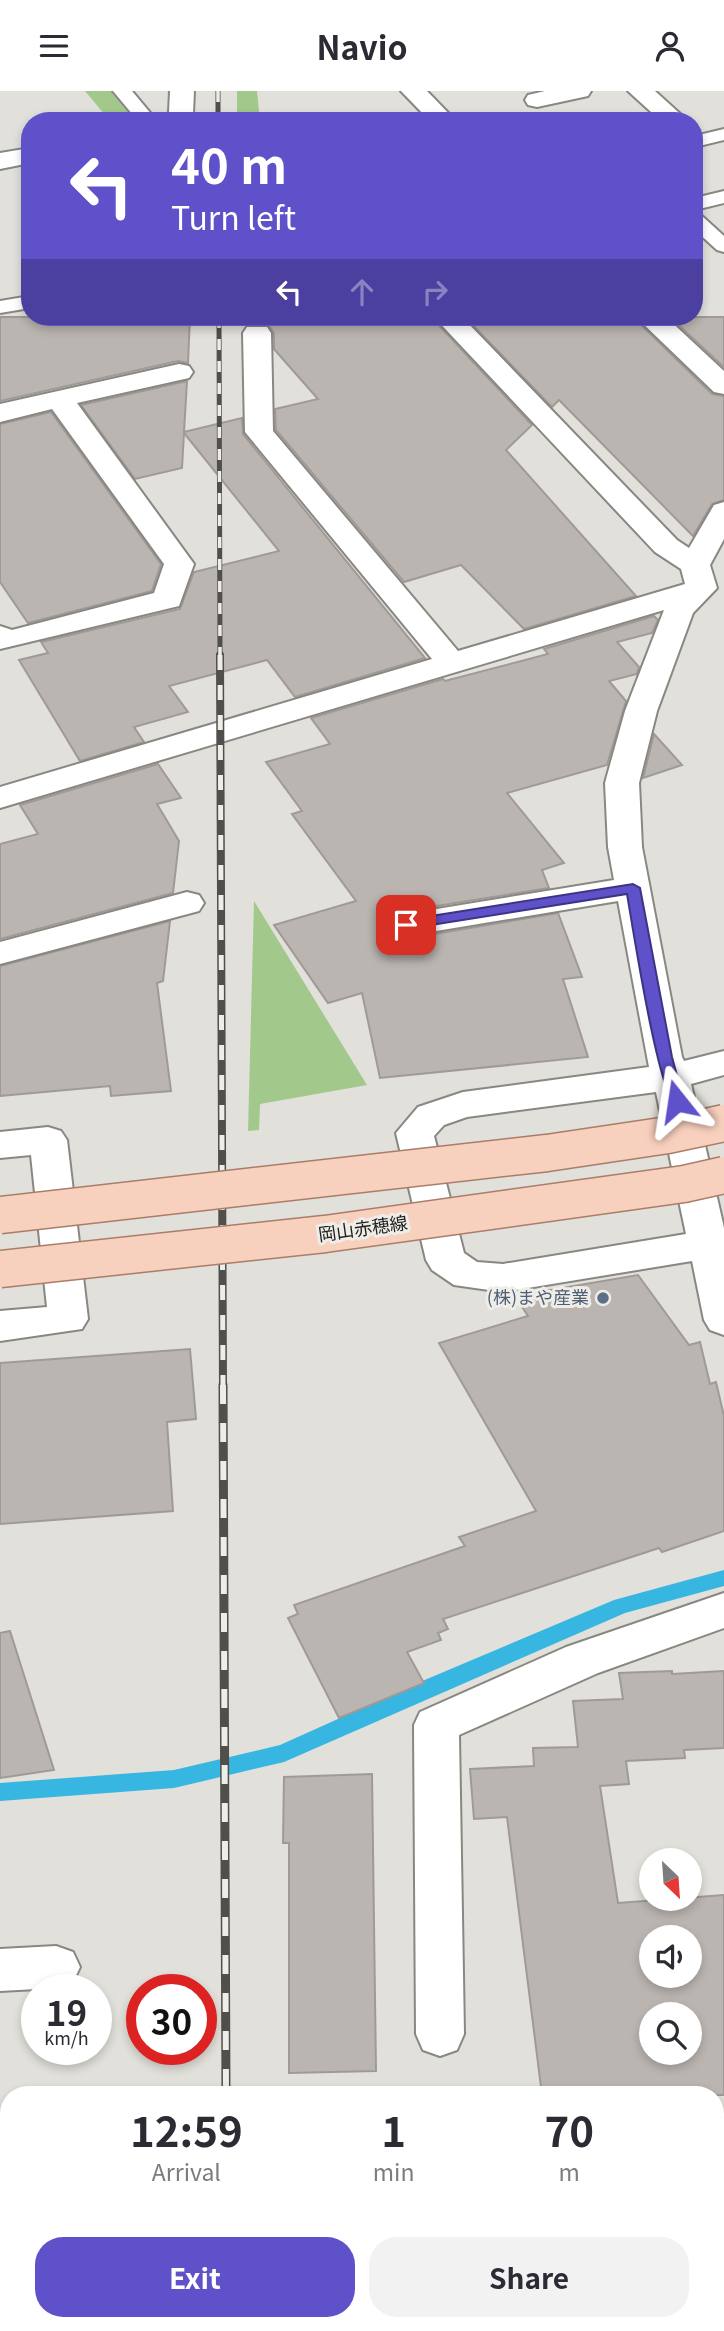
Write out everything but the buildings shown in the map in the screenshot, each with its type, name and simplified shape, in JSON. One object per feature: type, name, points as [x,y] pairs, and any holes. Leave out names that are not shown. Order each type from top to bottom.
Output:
[{"type":"main road","points":[[0,1215],[533,1154],[668,1135],[724,1123]]},
{"type":"main road","name":"岡山赤穂線","points":[[0,1269],[325,1234],[618,1194],[724,1175]]},
{"type":"street","points":[[181,112],[182,91]]},
{"type":"street","points":[[413,91],[443,112]]},
{"type":"street","points":[[537,100],[579,91]]},
{"type":"street","points":[[640,91],[665,112]]},
{"type":"street","points":[[0,161],[21,157]]},
{"type":"street","points":[[456,326],[666,546],[711,585]]},
{"type":"street","points":[[660,326],[724,386]]},
{"type":"street","points":[[257,333],[259,432],[453,665]]},
{"type":"street","points":[[0,413],[179,372]]},
{"type":"street","points":[[0,635],[5,641],[168,599],[179,564],[59,399]]},
{"type":"street","points":[[724,511],[711,585],[678,610],[641,711],[622,783],[625,847],[664,1057],[717,1243],[724,1320]]},
{"type":"street","points":[[0,798],[453,665],[711,585]]},
{"type":"street","points":[[406,925],[633,888]]},
{"type":"street","points":[[0,953],[187,903]]},
{"type":"street","points":[[717,1243],[503,1278],[468,1275],[446,1260],[415,1133],[431,1116],[464,1105],[671,1077],[724,1063]]},
{"type":"street","points":[[0,1145],[48,1140],[68,1319],[0,1327]]},
{"type":"street","points":[[440,2034],[436,1725],[582,1660],[724,1610]]},
{"type":"street","points":[[0,1971],[56,1967]]},
{"type":"lane","points":[[122,91],[140,112]]},
{"type":"lane","points":[[703,202],[724,197]]},
{"type":"lane","points":[[703,227],[724,246]]},
{"type":"lane","points":[[0,307],[21,304]]},
{"type":"green space","points":[[85,91],[132,91],[150,112],[102,112]]},
{"type":"green space","points":[[237,91],[257,91],[259,112],[237,112]]},
{"type":"green space","points":[[254,901],[367,1085],[260,1104],[259,1130],[248,1131]]},
{"type":"waterway","points":[[0,1792],[174,1779],[284,1753],[434,1685],[621,1606],[724,1578]]},
{"type":"railway","points":[[218,91],[218,112]]},
{"type":"railway","points":[[219,326],[220,657]]},
{"type":"railway","points":[[220,655],[223,1387]]},
{"type":"railway","points":[[223,1385],[226,2086]]},
{"type":"place","name":"(株)まや産業","points":[[603,1298]]},
{"type":"route","points":[[406,925],[633,888],[664,1057],[677,1101]]}]
